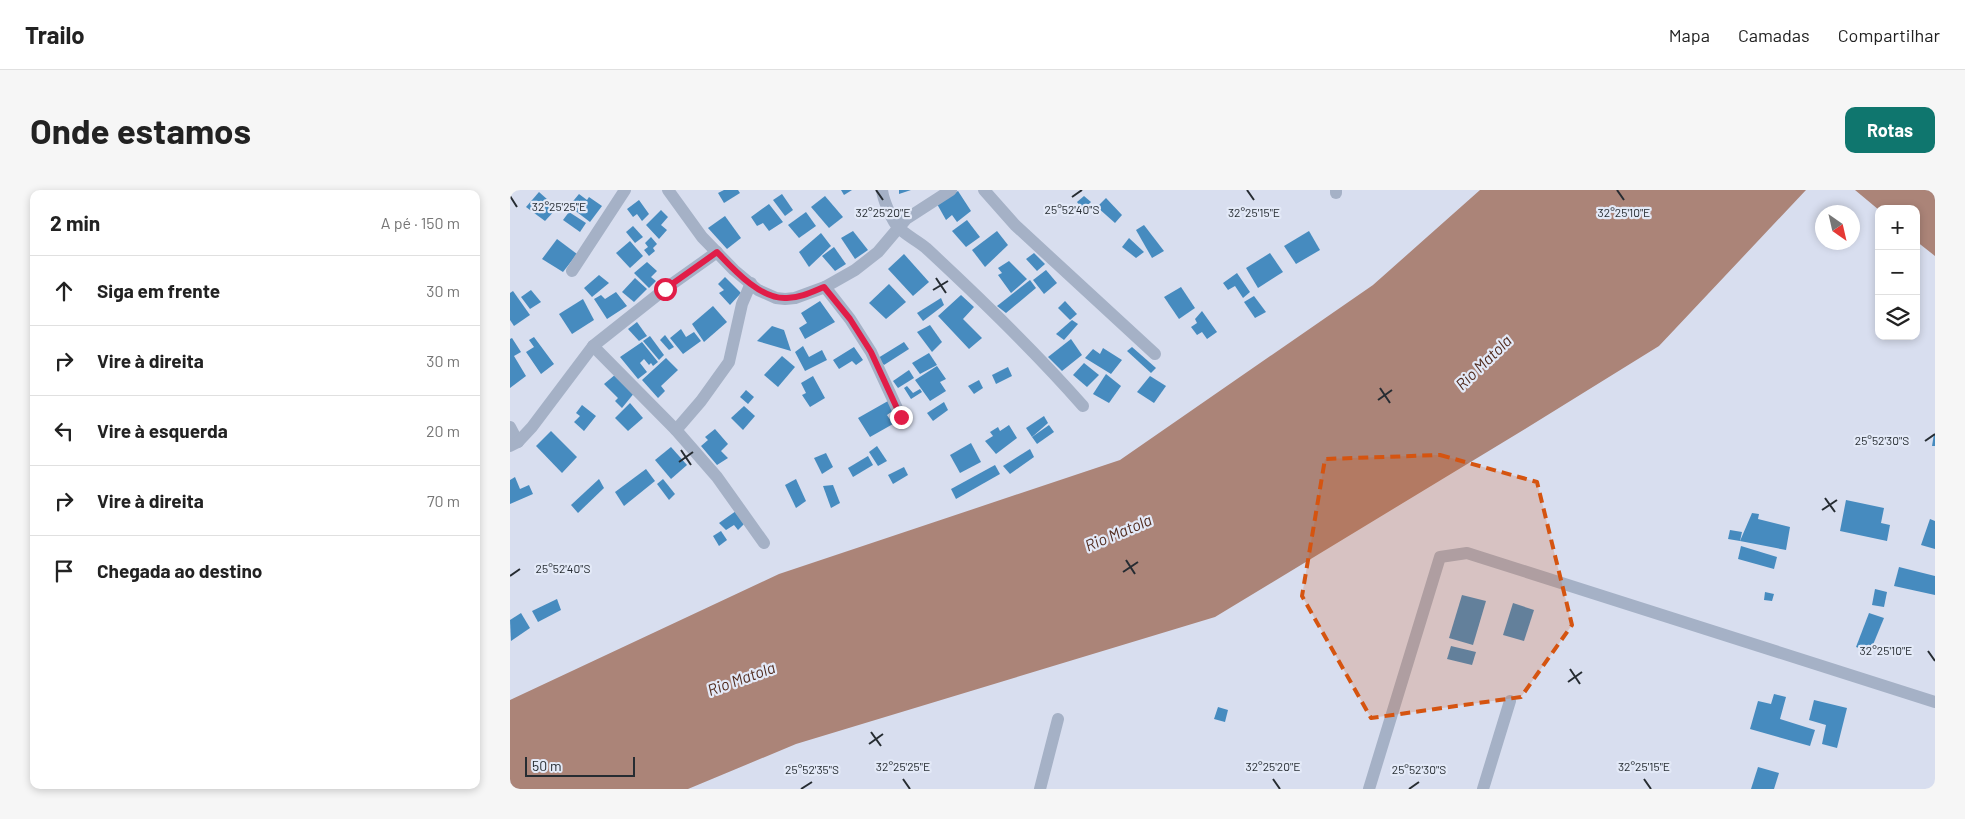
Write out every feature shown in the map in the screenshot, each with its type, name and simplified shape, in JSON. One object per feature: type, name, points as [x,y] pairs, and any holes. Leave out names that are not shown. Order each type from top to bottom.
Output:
[{"type":"street","points":[[572,271],[624,190]]},
{"type":"street","points":[[668,190],[702,237],[734,270],[766,293],[776,298],[785,299],[795,298],[824,287],[855,270],[878,252],[906,219],[951,190]]},
{"type":"street","points":[[882,190],[883,197],[898,227],[922,244],[945,266],[1050,369],[1083,406]]},
{"type":"street","points":[[984,190],[1015,225],[1155,354]]},
{"type":"street","points":[[514,444],[550,405],[593,346],[665,289],[717,252]]},
{"type":"street","points":[[676,430],[701,401],[729,362],[742,304],[751,283]]},
{"type":"street","points":[[824,287],[850,319],[871,352],[901,417]]},
{"type":"street","points":[[593,346],[676,430],[717,477],[764,543]]},
{"type":"street","points":[[510,427],[514,444]]},
{"type":"street","points":[[1369,789],[1440,558],[1467,553],[1935,702]]},
{"type":"street","points":[[1483,789],[1510,701]]},
{"type":"street","points":[[1040,789],[1058,719]]},
{"type":"highlighted area","points":[[1440,455],[1537,482],[1572,625],[1521,697],[1371,718],[1302,596],[1325,459]]},
{"type":"water","name":"Rio Matola","points":[[1480,190],[1806,190],[1659,346],[1215,617],[796,744],[688,789],[510,789],[510,700],[779,574],[1120,460],[1373,285]]},
{"type":"water","points":[[1855,190],[1935,190],[1935,256],[1920,244],[1920,205],[1875,205],[1875,207]]},
{"type":"building","points":[[724,190],[738,190],[740,193],[724,203],[718,193]]},
{"type":"building","points":[[841,190],[852,190],[844,195]]},
{"type":"building","points":[[899,190],[911,190],[899,194]]},
{"type":"building","points":[[958,191],[971,211],[957,222],[952,215],[946,220],[937,204]]},
{"type":"building","points":[[539,192],[557,208],[545,221],[526,207]]},
{"type":"building","points":[[579,194],[587,200],[589,197],[602,206],[590,222],[569,206]]},
{"type":"building","points":[[782,194],[793,210],[785,216],[773,200]]},
{"type":"building","points":[[825,196],[843,217],[829,228],[811,207]]},
{"type":"building","points":[[1084,196],[1091,202],[1083,210],[1077,202]]},
{"type":"building","points":[[1106,198],[1122,215],[1115,223],[1097,207]]},
{"type":"building","points":[[639,200],[649,214],[642,221],[637,214],[633,217],[627,209]]},
{"type":"building","points":[[769,204],[783,222],[769,231],[763,223],[757,226],[751,217]]},
{"type":"building","points":[[661,210],[668,217],[661,225],[667,230],[659,239],[646,225]]},
{"type":"building","points":[[569,212],[586,223],[580,232],[563,220]]},
{"type":"building","points":[[806,212],[816,226],[799,238],[788,225]]},
{"type":"building","points":[[725,216],[741,238],[727,249],[708,228]]},
{"type":"building","points":[[967,220],[980,237],[966,247],[952,231]]},
{"type":"building","points":[[1144,225],[1164,251],[1152,258],[1136,230]]},
{"type":"building","points":[[633,226],[643,237],[635,243],[626,232]]},
{"type":"building","points":[[853,231],[868,250],[855,259],[841,238]]},
{"type":"building","points":[[997,231],[1008,245],[985,267],[972,250]]},
{"type":"building","points":[[1309,231],[1320,250],[1296,264],[1284,246]]},
{"type":"building","points":[[821,233],[831,246],[809,267],[799,252]]},
{"type":"building","points":[[651,237],[657,244],[653,248],[655,251],[649,256],[644,250],[648,247],[645,243]]},
{"type":"building","points":[[1129,238],[1144,252],[1136,258],[1122,247]]},
{"type":"building","points":[[557,239],[577,254],[563,272],[542,259]]},
{"type":"building","points":[[630,241],[643,256],[630,268],[616,253]]},
{"type":"building","points":[[834,247],[846,264],[835,271],[822,256]]},
{"type":"building","points":[[1034,253],[1045,264],[1037,271],[1026,259]]},
{"type":"building","points":[[1270,253],[1283,272],[1258,288],[1246,268]]},
{"type":"building","points":[[904,254],[929,282],[913,296],[888,269]]},
{"type":"building","points":[[1009,261],[1027,279],[1011,293],[998,275],[1002,273],[998,268]]},
{"type":"building","points":[[647,262],[657,271],[651,277],[656,281],[649,288],[634,273]]},
{"type":"building","points":[[1046,270],[1057,283],[1044,294],[1033,280]]},
{"type":"building","points":[[1237,273],[1250,292],[1243,298],[1235,286],[1228,290],[1223,283]]},
{"type":"building","points":[[599,275],[609,283],[592,297],[584,288]]},
{"type":"building","points":[[725,277],[741,293],[730,305],[719,293],[724,290],[718,284]]},
{"type":"building","points":[[635,278],[647,289],[634,302],[622,292]]},
{"type":"building","points":[[1030,280],[1036,288],[1006,313],[997,306]]},
{"type":"building","points":[[889,284],[906,302],[886,319],[869,303]]},
{"type":"building","points":[[1181,287],[1195,308],[1179,319],[1164,297]]},
{"type":"building","points":[[531,290],[541,302],[530,309],[521,297]]},
{"type":"building","points":[[513,291],[530,315],[514,326],[510,320],[510,293]]},
{"type":"building","points":[[616,292],[627,306],[607,319],[594,299],[601,295],[605,299]]},
{"type":"building","points":[[961,295],[974,307],[963,319],[982,338],[969,349],[938,316]]},
{"type":"building","points":[[1254,296],[1266,312],[1255,318],[1244,302]]},
{"type":"building","points":[[941,298],[944,305],[923,321],[917,313]]},
{"type":"building","points":[[583,299],[594,320],[572,334],[559,314]]},
{"type":"building","points":[[820,301],[835,322],[805,339],[799,328],[807,323],[801,313]]},
{"type":"building","points":[[1065,301],[1077,314],[1070,320],[1058,308]]},
{"type":"building","points":[[713,306],[727,322],[704,342],[692,324]]},
{"type":"building","points":[[1202,311],[1217,332],[1207,339],[1202,332],[1197,335],[1191,327],[1197,323],[1195,319]]},
{"type":"building","points":[[1072,320],[1078,324],[1064,340],[1056,334]]},
{"type":"building","points":[[637,322],[647,336],[639,341],[628,329]]},
{"type":"building","points":[[930,325],[942,342],[932,352],[917,332]]},
{"type":"building","points":[[772,326],[784,330],[791,351],[757,341]]},
{"type":"building","points":[[681,329],[686,337],[694,332],[701,341],[683,354],[670,338]]},
{"type":"building","points":[[665,335],[674,347],[669,350],[660,340]]},
{"type":"building","points":[[650,336],[664,355],[659,360],[643,341]]},
{"type":"building","points":[[534,337],[554,364],[541,374],[526,352],[534,347],[529,340]]},
{"type":"building","points":[[512,338],[521,352],[514,356],[526,376],[510,388],[510,339]]},
{"type":"building","points":[[1071,339],[1082,355],[1062,371],[1048,357]]},
{"type":"building","points":[[642,342],[658,362],[653,366],[651,363],[649,365],[644,359],[640,363],[647,372],[638,379],[620,357]]},
{"type":"building","points":[[904,342],[909,349],[884,365],[878,358]]},
{"type":"building","points":[[803,346],[809,357],[822,350],[827,360],[805,371],[795,352]]},
{"type":"building","points":[[854,347],[863,360],[856,365],[852,361],[839,369],[833,360]]},
{"type":"building","points":[[1132,347],[1156,368],[1151,373],[1127,351]]},
{"type":"building","points":[[1103,348],[1122,360],[1111,374],[1085,358],[1093,349],[1100,354]]},
{"type":"building","points":[[929,353],[937,365],[920,374],[912,363]]},
{"type":"building","points":[[782,356],[795,367],[778,387],[764,375]]},
{"type":"building","points":[[666,358],[678,370],[661,386],[665,391],[658,398],[642,380]]},
{"type":"building","points":[[1084,363],[1099,375],[1087,387],[1073,375]]},
{"type":"building","points":[[937,366],[946,379],[940,382],[946,391],[930,401],[915,380]]},
{"type":"building","points":[[1008,367],[1012,376],[996,384],[992,375]]},
{"type":"building","points":[[909,370],[914,378],[898,388],[893,381]]},
{"type":"building","points":[[616,374],[635,392],[622,408],[615,401],[618,398],[604,384]]},
{"type":"building","points":[[1106,374],[1121,386],[1109,403],[1093,394]]},
{"type":"building","points":[[813,376],[825,398],[810,407],[802,395],[806,393],[801,383]]},
{"type":"building","points":[[1150,376],[1166,386],[1154,403],[1137,392]]},
{"type":"building","points":[[979,380],[983,388],[974,394],[968,386]]},
{"type":"building","points":[[907,386],[913,393],[920,389],[922,392],[911,399],[904,388]]},
{"type":"building","points":[[746,390],[754,397],[748,404],[740,397]]},
{"type":"building","points":[[888,401],[894,410],[887,415],[893,424],[870,437],[858,418]]},
{"type":"building","points":[[944,402],[948,410],[933,421],[927,413]]},
{"type":"building","points":[[630,403],[643,418],[628,431],[615,418]]},
{"type":"building","points":[[582,405],[596,416],[584,431],[574,422],[580,416],[576,413]]},
{"type":"building","points":[[744,406],[755,416],[743,430],[731,418]]},
{"type":"building","points":[[1044,416],[1048,423],[1032,437],[1026,428]]},
{"type":"building","points":[[1009,425],[1017,438],[996,454],[985,441],[993,436],[990,432],[998,427],[1000,431]]},
{"type":"building","points":[[1049,425],[1054,432],[1037,444],[1032,437]]},
{"type":"building","points":[[715,429],[728,444],[721,451],[728,458],[717,465],[701,446],[708,440],[705,437]]},
{"type":"building","points":[[551,431],[577,457],[562,473],[536,446]]},
{"type":"building","points":[[1934,434],[1935,446],[1932,446]]},
{"type":"building","points":[[971,443],[981,462],[960,473],[950,455]]},
{"type":"building","points":[[877,446],[887,461],[878,466],[869,452]]},
{"type":"building","points":[[671,447],[687,465],[671,479],[655,460]]},
{"type":"building","points":[[1030,449],[1034,457],[1010,474],[1003,466]]},
{"type":"building","points":[[826,453],[833,467],[822,474],[814,458]]},
{"type":"building","points":[[868,456],[873,465],[853,477],[848,468]]},
{"type":"building","points":[[995,465],[1000,474],[956,499],[951,489]]},
{"type":"building","points":[[904,467],[908,475],[893,484],[888,475]]},
{"type":"building","points":[[646,469],[655,481],[624,506],[615,492]]},
{"type":"building","points":[[515,477],[520,489],[529,485],[533,494],[510,504],[510,480]]},
{"type":"building","points":[[599,479],[604,488],[578,513],[571,505]]},
{"type":"building","points":[[663,479],[675,494],[669,500],[657,484]]},
{"type":"building","points":[[796,479],[806,501],[796,508],[785,485]]},
{"type":"building","points":[[833,485],[840,503],[831,508],[823,486]]},
{"type":"building","points":[[1846,500],[1884,508],[1881,523],[1890,525],[1887,541],[1840,531]]},
{"type":"building","points":[[736,511],[744,524],[738,530],[734,525],[726,530],[719,523]]},
{"type":"building","points":[[1752,513],[1759,514],[1758,519],[1790,527],[1786,550],[1740,541]]},
{"type":"building","points":[[1930,519],[1935,521],[1935,549],[1921,545]]},
{"type":"building","points":[[1730,530],[1742,532],[1740,541],[1728,539]]},
{"type":"building","points":[[721,531],[727,540],[719,546],[713,536]]},
{"type":"building","points":[[1741,546],[1777,557],[1774,569],[1738,559]]},
{"type":"building","points":[[1899,567],[1935,576],[1935,595],[1894,586]]},
{"type":"building","points":[[1875,589],[1887,592],[1884,607],[1872,605]]},
{"type":"building","points":[[1765,592],[1774,594],[1772,601],[1764,600]]},
{"type":"building","points":[[1462,595],[1486,601],[1473,645],[1449,638]]},
{"type":"building","points":[[557,599],[561,610],[538,622],[532,611]]},
{"type":"building","points":[[1513,603],[1534,610],[1524,641],[1503,635]]},
{"type":"building","points":[[521,613],[530,628],[511,641],[510,620]]},
{"type":"building","points":[[1869,613],[1884,618],[1870,652],[1856,647]]},
{"type":"building","points":[[1451,646],[1476,652],[1472,665],[1447,659]]},
{"type":"building","points":[[1774,694],[1786,697],[1780,719],[1815,730],[1810,746],[1750,729],[1758,701],[1771,704]]},
{"type":"building","points":[[1814,700],[1847,708],[1837,748],[1822,744],[1826,725],[1809,720]]},
{"type":"building","points":[[1218,707],[1228,710],[1225,722],[1214,719]]},
{"type":"building","points":[[1758,767],[1779,773],[1774,789],[1751,789]]},
{"type":"route","points":[[665,289],[717,252],[734,270],[758,290],[776,298],[795,298],[824,287],[850,319],[871,352],[901,417]]}]
